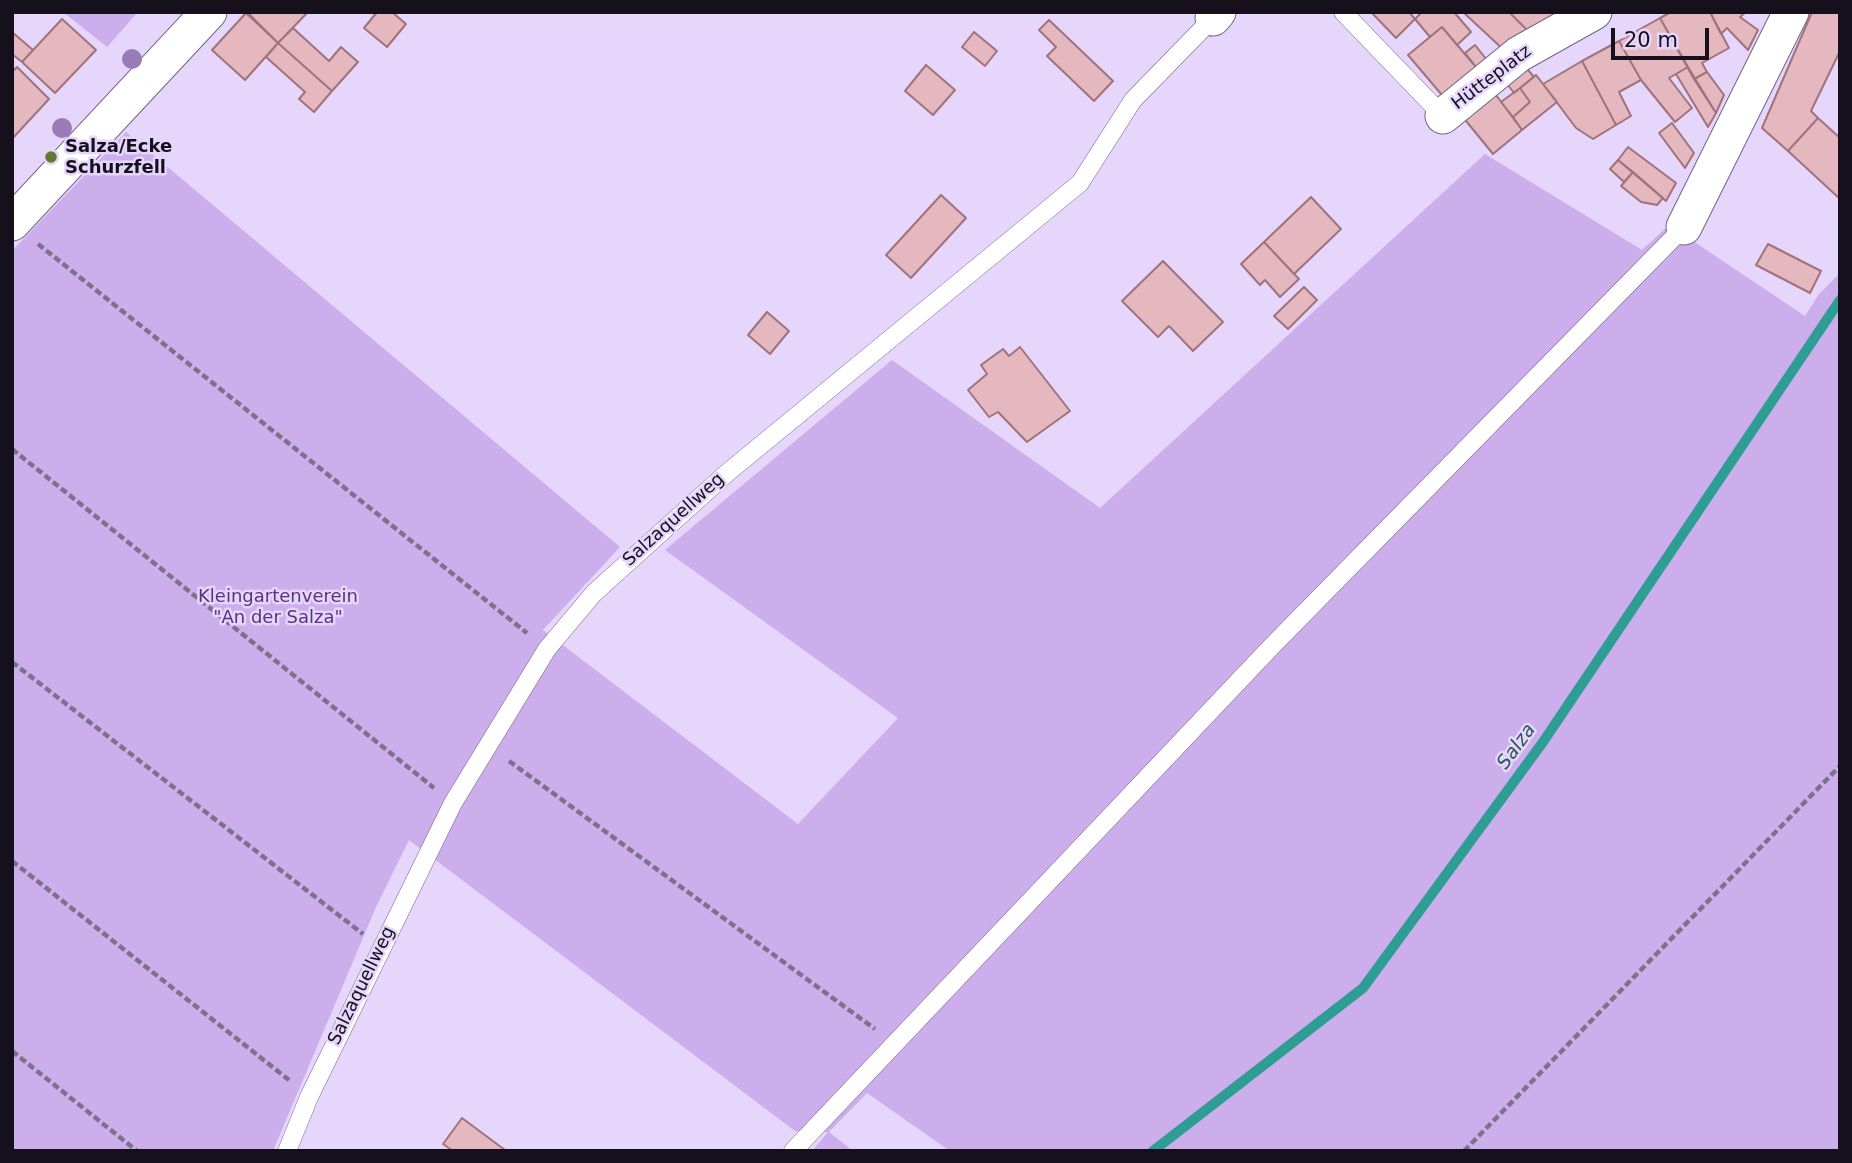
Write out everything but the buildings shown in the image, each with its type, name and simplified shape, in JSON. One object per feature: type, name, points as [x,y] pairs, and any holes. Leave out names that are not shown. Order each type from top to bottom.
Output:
[{"type":"street","points":[[23,232],[209,12]]},
{"type":"street","name":"Hütteplatz","points":[[1443,116],[1519,54],[1594,12]]},
{"type":"street","points":[[1684,227],[1791,12]]},
{"type":"lane","name":"Hütteplatz","points":[[1343,12],[1443,116]]},
{"type":"lane","name":"Salzaquellweg","points":[[287,1151],[309,1097],[380,947],[453,803],[547,649],[594,593],[727,473],[1080,183],[1133,100],[1216,15]]},
{"type":"lane","points":[[793,1151],[1271,648],[1684,227]]},
{"type":"path","points":[[23,232],[547,649]]},
{"type":"path","points":[[12,449],[453,803]]},
{"type":"path","points":[[12,662],[380,947]]},
{"type":"path","points":[[487,746],[895,1044]]},
{"type":"path","points":[[1464,1151],[1840,766]]},
{"type":"path","points":[[12,862],[309,1097]]},
{"type":"path","points":[[12,1051],[137,1151]]},
{"type":"green space","points":[[63,12],[138,12],[107,47]]},
{"type":"green space","name":"Kleingartenverein \"An der Salza\"","points":[[126,132],[620,547],[543,630],[798,824],[898,718],[665,550],[892,360],[1100,508],[1485,154],[1642,250],[1669,225],[1805,316],[1819,294],[1840,273],[1840,1151],[950,1151],[867,1093],[829,1132],[853,1151],[812,1151],[828,1132],[795,1131],[409,840],[376,907],[273,1151],[12,1151],[12,251]]},
{"type":"waterway","name":"Salza","points":[[1153,1151],[1363,988],[1543,742],[1840,300]]},
{"type":"place","name":"Salza/Ecke Schurzfell","points":[[51,157]]}]
